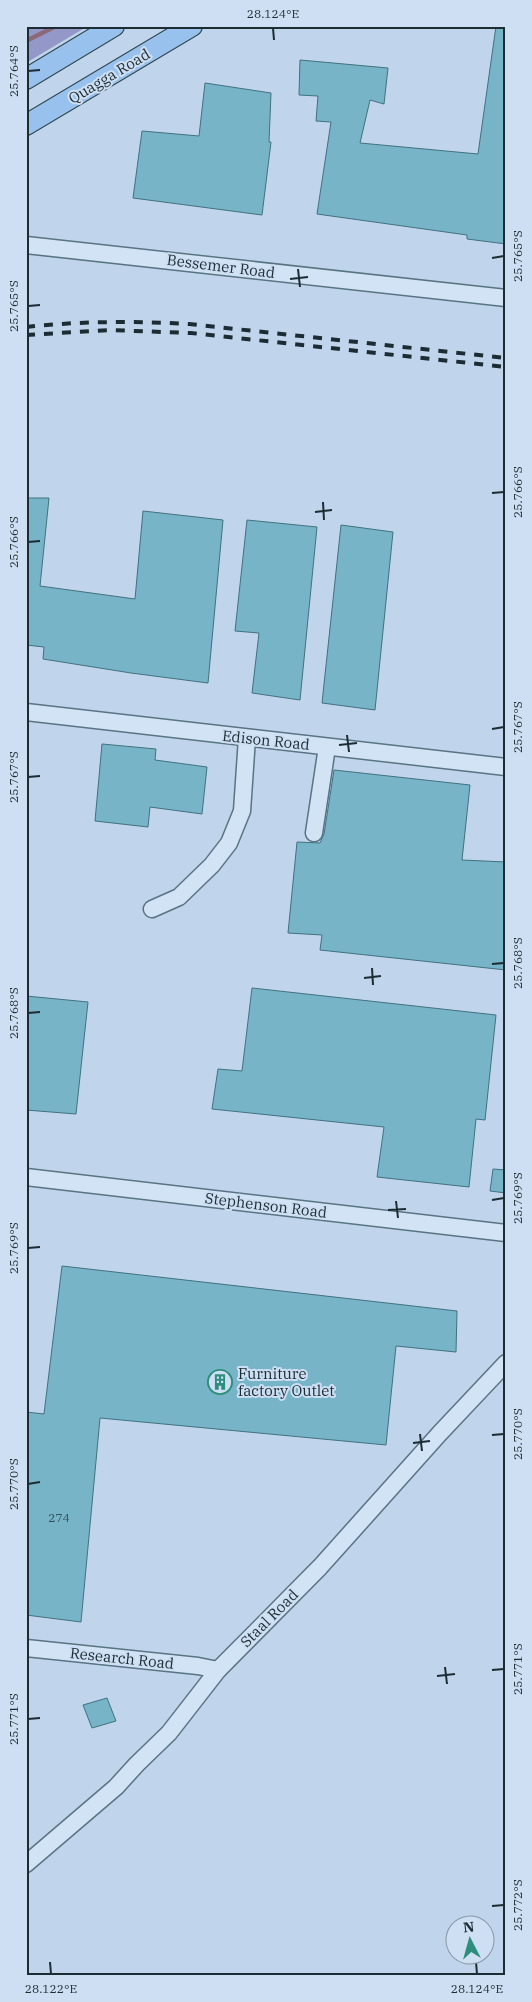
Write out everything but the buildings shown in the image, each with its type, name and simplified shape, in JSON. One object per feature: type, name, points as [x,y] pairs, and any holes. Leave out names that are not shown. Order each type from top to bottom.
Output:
[{"type":"main road","points":[[26,79],[114,26]]},
{"type":"main road","name":"Quagga Road","points":[[26,125],[192,26]]},
{"type":"street","name":"Bessemer Road","points":[[26,245],[506,298]]},
{"type":"street","name":"Edison Road","points":[[26,712],[506,767]]},
{"type":"street","points":[[152,909],[179,897],[212,865],[229,843],[242,811],[247,738]]},
{"type":"street","points":[[314,833],[327,747]]},
{"type":"street","name":"Stephenson Road","points":[[26,1177],[506,1233]]},
{"type":"street","name":"Staal Road","points":[[26,1864],[116,1787],[169,1733],[218,1670],[320,1567],[440,1433],[506,1363]]},
{"type":"street","name":"Research Road","points":[[26,1648],[198,1666],[218,1670]]},
{"type":"shaded area","points":[[26,26],[88,26],[26,63]]},
{"type":"waterway","points":[[26,41],[56,26]]},
{"type":"railway","points":[[26,327],[108,322],[189,324],[506,358]]},
{"type":"railway","points":[[26,335],[110,330],[191,333],[506,367]]},
{"type":"place","name":"Furniture factory Outlet","points":[[220,1382]]}]
